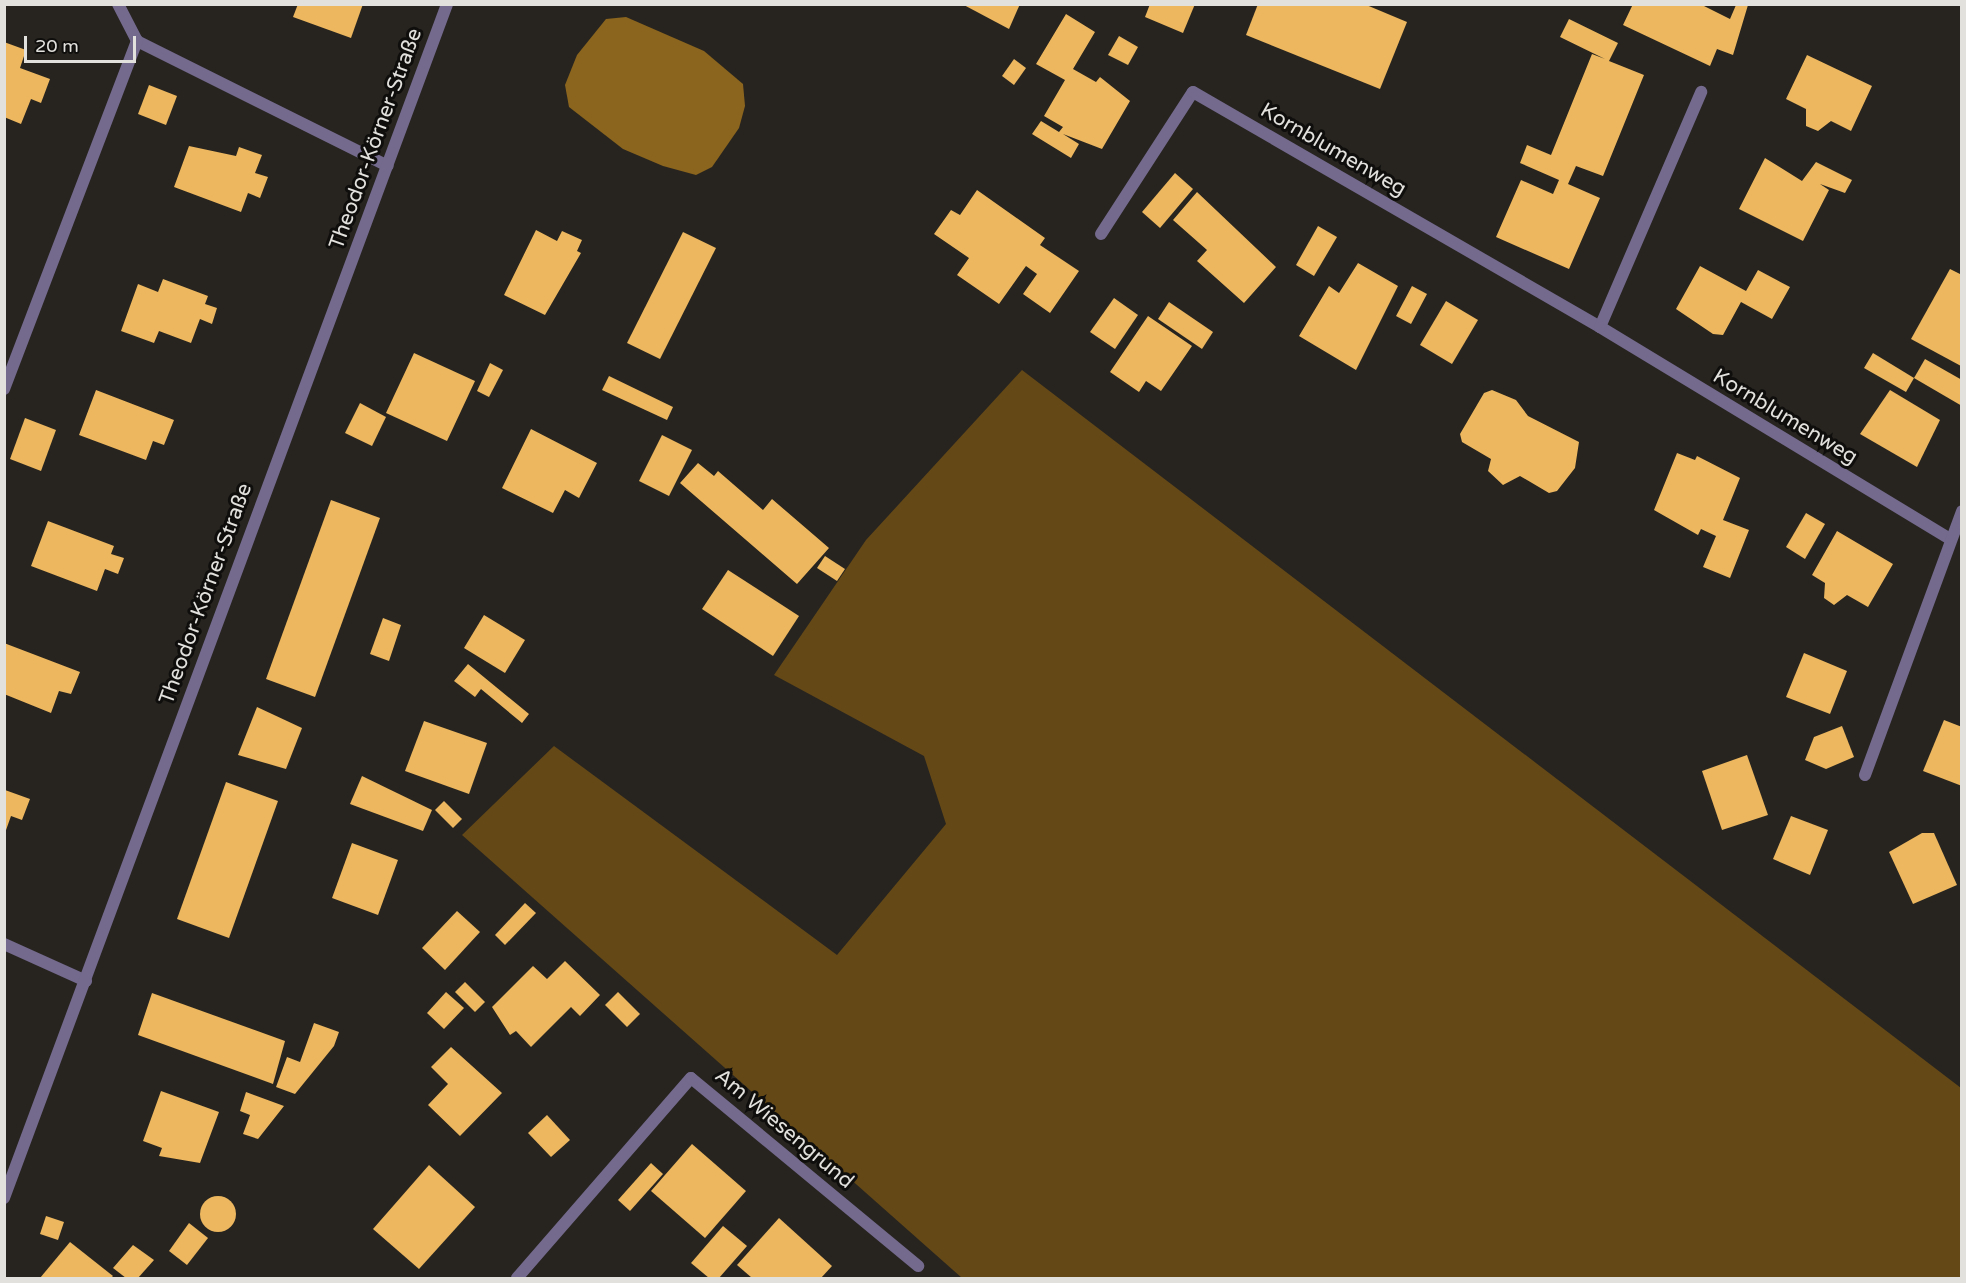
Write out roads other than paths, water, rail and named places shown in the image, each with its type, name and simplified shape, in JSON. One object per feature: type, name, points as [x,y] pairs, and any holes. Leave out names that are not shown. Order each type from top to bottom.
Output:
[{"type":"street","points":[[118,4],[137,41],[388,166]]},
{"type":"street","name":"Theodor-Körner-Straße","points":[[4,1198],[447,4]]},
{"type":"street","points":[[4,389],[137,41]]},
{"type":"street","name":"Kornblumenweg","points":[[1101,234],[1193,92],[1600,327],[1950,539]]},
{"type":"street","points":[[1600,327],[1701,92]]},
{"type":"street","points":[[1865,775],[1962,511]]},
{"type":"street","points":[[4,944],[86,981]]},
{"type":"street","name":"Am Wiesengrund","points":[[517,1278],[691,1078],[918,1266]]}]
